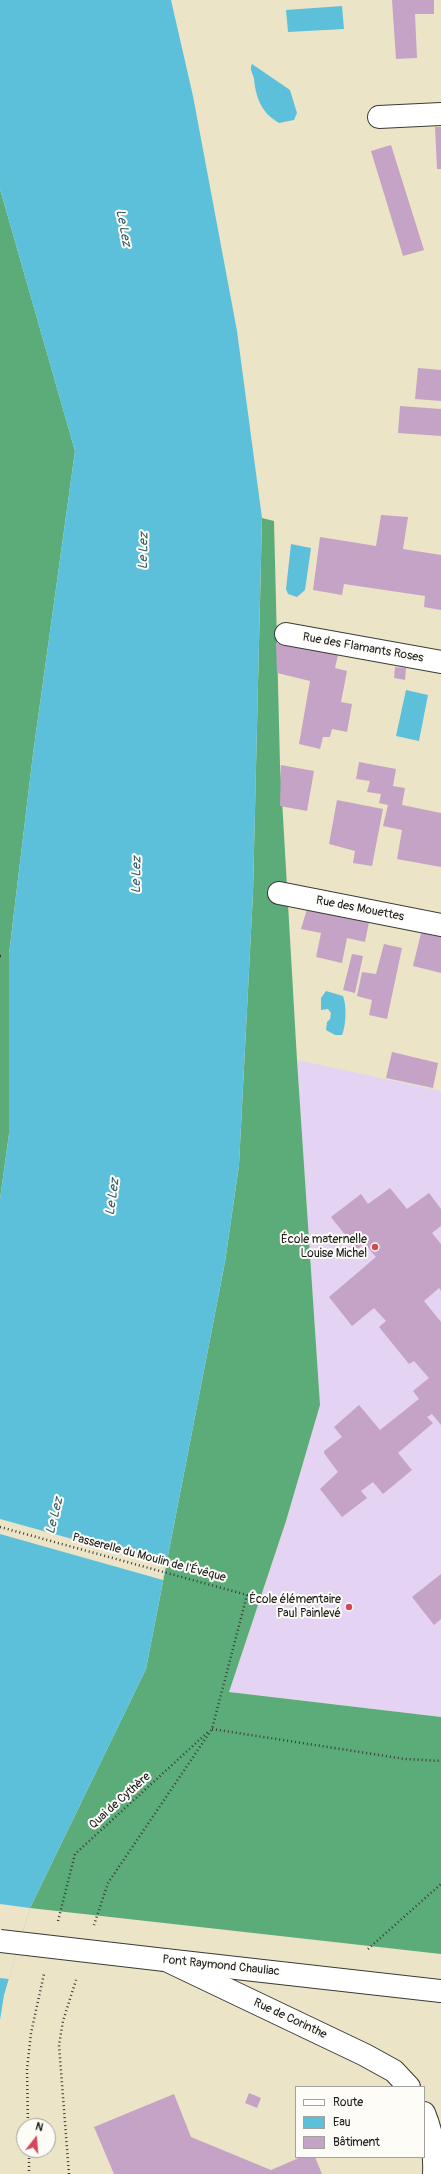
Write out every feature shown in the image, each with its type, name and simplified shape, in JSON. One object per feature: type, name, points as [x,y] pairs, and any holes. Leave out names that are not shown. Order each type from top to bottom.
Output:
[{"type":"street","points":[[379,118],[441,114]]},
{"type":"street","name":"Rue des Flamants Roses","points":[[286,634],[441,662]]},
{"type":"street","name":"Rue des Mouettes","points":[[279,893],[441,925]]},
{"type":"street","name":"Pont Raymond Chauliac","points":[[0,1941],[441,1991]]},
{"type":"street","name":"Rue de Corinthe","points":[[165,1960],[365,2055],[394,2071],[408,2086]]},
{"type":"street","points":[[425,2115],[429,2125],[434,2160],[434,2174]]},
{"type":"path","name":"Passerelle du Moulin de l'Évêque","points":[[0,1527],[247,1595],[212,1729]]},
{"type":"path","points":[[212,1729],[405,1759],[441,1761]]},
{"type":"path","name":"Quai de Cythère","points":[[57,1923],[75,1854],[212,1729]]},
{"type":"path","points":[[368,1949],[441,1884]]},
{"type":"path","points":[[28,2118],[28,2062],[31,2033],[45,1970]]},
{"type":"path","points":[[29,2158],[29,2174]]},
{"type":"shaded area","points":[[297,1060],[441,1091],[441,1717],[229,1692],[286,1521],[320,1405]]},
{"type":"green space","points":[[0,189],[75,451],[33,754],[9,954],[9,1134],[0,1199]]},
{"type":"green space","points":[[262,518],[274,521],[280,765],[297,1060],[320,1405],[286,1521],[229,1692],[441,1717],[441,1954],[30,1908],[146,1669],[225,1262],[239,1165],[253,893]]},
{"type":"water","name":"Le Lez","points":[[0,0],[171,0],[193,96],[237,331],[262,518],[253,893],[239,1165],[225,1262],[146,1669],[30,1908],[4,1995],[0,2020],[0,1199],[9,1134],[9,954],[33,754],[75,451],[0,189]]},
{"type":"water","points":[[342,6],[344,29],[288,32],[286,10]]},
{"type":"water","points":[[252,64],[290,90],[297,113],[294,120],[279,123],[264,110],[256,93],[251,70]]},
{"type":"water","points":[[291,544],[311,548],[305,590],[297,597],[288,594],[286,589]]},
{"type":"water","points":[[406,690],[428,695],[419,741],[396,736]]},
{"type":"water","points":[[326,991],[343,996],[346,1016],[342,1035],[335,1035],[326,1030],[327,1022],[330,1019],[331,1013],[328,1009],[321,1010],[321,998]]},
{"type":"pier","points":[[0,1519],[166,1565],[163,1580],[0,1534]]},
{"type":"pier","points":[[0,1904],[30,1908],[9,1979],[0,1978]]},
{"type":"building","points":[[392,0],[434,0],[434,14],[415,14],[417,58],[396,59]]},
{"type":"building","points":[[435,127],[441,127],[441,169],[437,169]]},
{"type":"building","points":[[391,145],[424,250],[403,256],[371,151]]},
{"type":"building","points":[[418,368],[441,370],[441,401],[415,399]]},
{"type":"building","points":[[400,406],[441,409],[441,436],[398,433]]},
{"type":"building","points":[[381,515],[408,517],[403,549],[441,555],[441,610],[424,607],[425,596],[344,584],[342,595],[313,590],[320,537],[376,546]]},
{"type":"building","points":[[276,643],[338,655],[335,668],[347,671],[341,702],[352,704],[347,732],[332,729],[330,737],[323,737],[320,749],[299,744],[310,681],[277,673]]},
{"type":"building","points":[[395,667],[406,668],[405,680],[394,678]]},
{"type":"building","points":[[359,762],[396,769],[393,786],[405,788],[402,805],[441,813],[441,867],[397,859],[402,830],[383,826],[388,805],[379,803],[381,794],[367,792],[370,781],[356,779]]},
{"type":"building","points":[[281,765],[314,771],[307,811],[280,806]]},
{"type":"building","points":[[337,800],[383,809],[372,866],[353,863],[355,851],[329,844]]},
{"type":"building","points":[[307,909],[369,922],[365,942],[347,938],[342,963],[316,957],[321,933],[301,929]]},
{"type":"building","points":[[421,933],[441,937],[441,973],[413,966]]},
{"type":"building","points":[[384,944],[402,948],[387,1019],[369,1015],[372,1000],[357,996],[362,972],[376,974]]},
{"type":"building","points":[[352,954],[363,956],[355,993],[343,990]]},
{"type":"building","points":[[392,1052],[438,1063],[433,1088],[386,1078]]},
{"type":"building","points":[[390,1188],[407,1209],[429,1193],[441,1209],[441,1226],[432,1233],[441,1244],[441,1291],[439,1288],[424,1301],[441,1322],[441,1425],[432,1414],[427,1417],[433,1423],[398,1453],[412,1470],[383,1494],[373,1482],[361,1491],[367,1498],[342,1517],[320,1489],[338,1472],[324,1453],[324,1451],[342,1437],[334,1427],[359,1405],[380,1430],[419,1399],[413,1391],[429,1378],[414,1361],[409,1364],[379,1327],[386,1321],[374,1308],[352,1326],[329,1297],[376,1257],[364,1243],[357,1250],[331,1217],[361,1194],[368,1204]]},
{"type":"building","points":[[441,1574],[441,1619],[434,1625],[412,1597]]},
{"type":"building","points":[[249,2093],[261,2098],[257,2108],[245,2103]]},
{"type":"building","points":[[174,2094],[191,2137],[271,2170],[299,2158],[315,2158],[322,2174],[114,2174],[94,2127]]},
{"type":"place","name":"École maternelle Louise Michel","points":[[375,1247]]},
{"type":"place","name":"École élémentaire Paul Painlevé","points":[[349,1607]]}]
